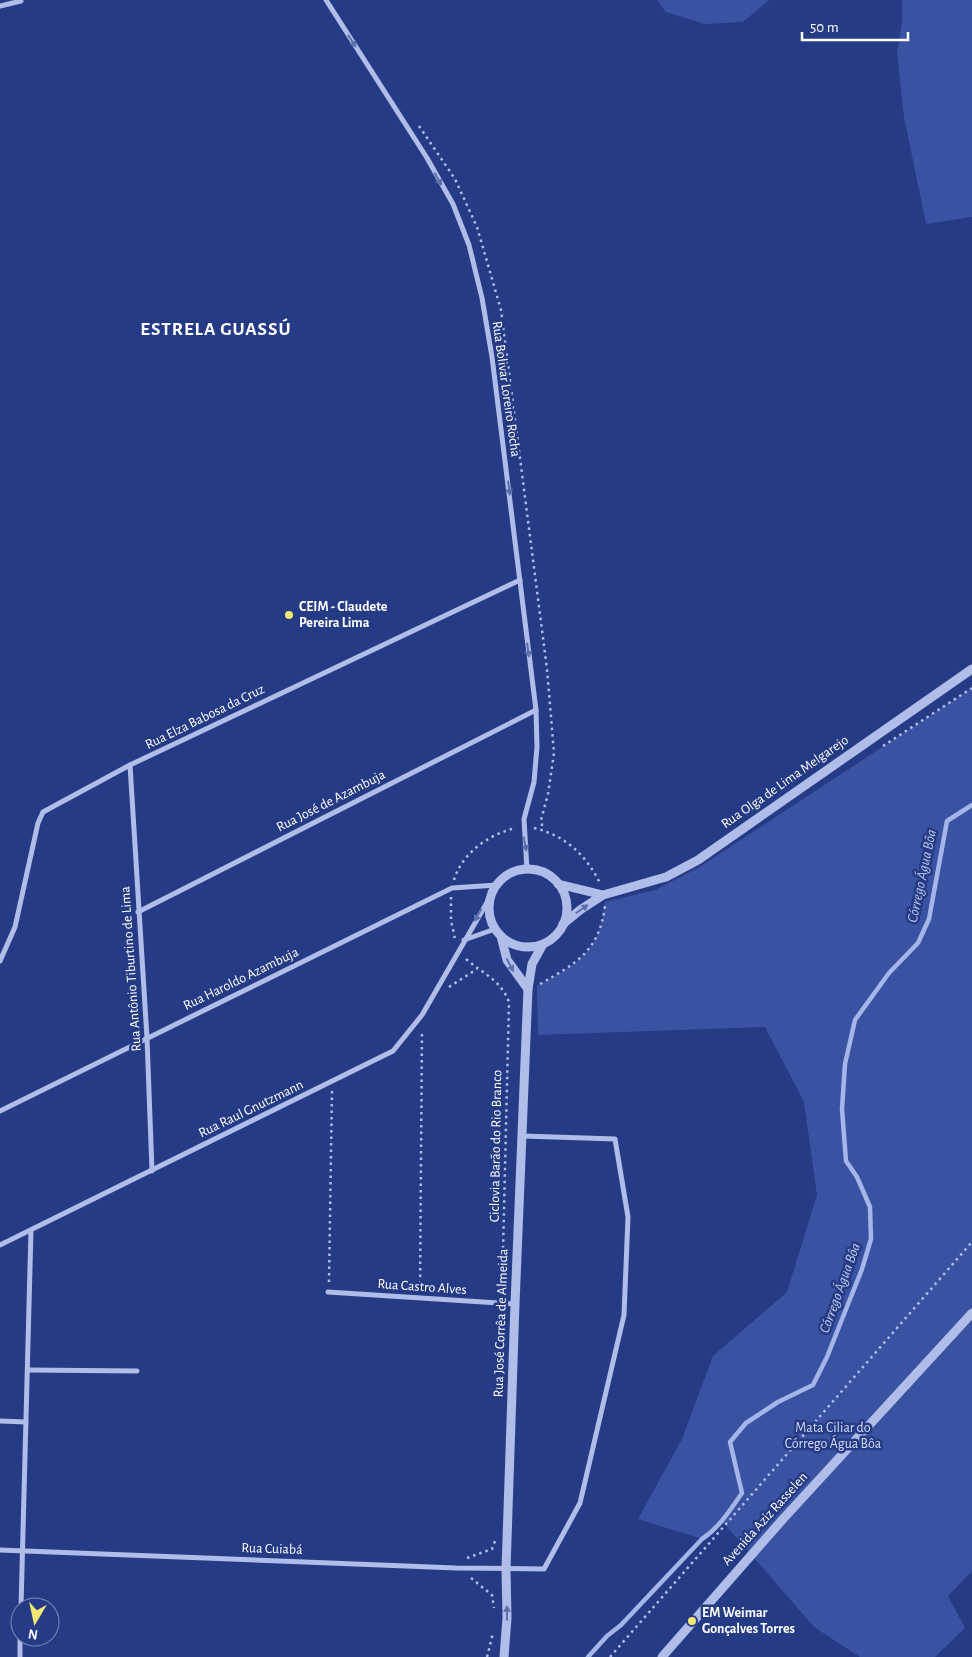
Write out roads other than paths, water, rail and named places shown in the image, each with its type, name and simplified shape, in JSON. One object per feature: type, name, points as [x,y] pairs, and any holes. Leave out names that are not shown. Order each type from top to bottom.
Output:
[{"type":"street","name":"Rua Bolivar Loreiro Rocha","points":[[326,0],[427,158],[453,204],[469,245],[482,298],[492,357],[536,710],[537,747],[534,782],[524,818],[527,870]]},
{"type":"street","points":[[0,6],[21,1]]},
{"type":"street","name":"Rua Elza Babosa da Cruz","points":[[0,961],[15,927],[38,823],[43,812],[130,765],[520,580]]},
{"type":"street","name":"Rua Olga de Lima Melgarejo","points":[[563,924],[580,910],[605,895],[666,877],[698,860],[972,669]]},
{"type":"street","name":"Rua José de Azambuja","points":[[138,912],[536,710]]},
{"type":"street","name":"Rua Antônio Tiburtino de Lima","points":[[130,765],[147,1038],[152,1171]]},
{"type":"street","points":[[528,989],[507,960],[489,911],[495,888],[510,874],[527,870],[544,874],[558,884],[605,895]]},
{"type":"street","points":[[464,940],[498,933],[521,946],[543,944],[552,939],[563,924],[566,904],[558,884]]},
{"type":"street","name":"Rua Haroldo Azambuja","points":[[0,1111],[452,888],[495,888]]},
{"type":"street","name":"Rua Raul Gnutzmann","points":[[0,1245],[392,1051],[422,1014],[495,888]]},
{"type":"street","name":"Rua José Corrêa de Almeida","points":[[504,1657],[507,1618],[506,1569],[514,1304],[523,1136],[528,989],[532,964],[543,944]]},
{"type":"street","name":"Rua Cuiabá","points":[[0,1550],[456,1568],[544,1569],[580,1503],[624,1315],[628,1217],[615,1139],[523,1136]]},
{"type":"street","points":[[22,1597],[31,1230]]},
{"type":"street","name":"Rua Castro Alves","points":[[328,1292],[514,1304]]},
{"type":"street","name":"Avenida Aziz Rasselen","points":[[662,1657],[783,1519],[972,1313]]},
{"type":"street","points":[[28,1370],[137,1371]]},
{"type":"street","points":[[0,1421],[26,1422]]},
{"type":"waterway","name":"Córrego Água Bôa","points":[[588,1657],[702,1539],[719,1524],[742,1493],[730,1442],[746,1423],[778,1402],[813,1385],[827,1357],[862,1269],[871,1239],[870,1207],[857,1177],[846,1161],[842,1109],[845,1064],[855,1020],[889,973],[918,943],[929,919],[947,821],[972,805]]},
{"type":"place","name":"CEIM - Claudete Pereira Lima","points":[[289,615]]},
{"type":"place","name":"EM Weimar Gonçalves Torres","points":[[692,1621]]},
{"type":"district","name":"ESTRELA GUASSÚ","points":[[216,329]]},
{"type":"park label","name":"Mata Ciliar do Córrego Água Bôa","points":[[833,1436]]}]
